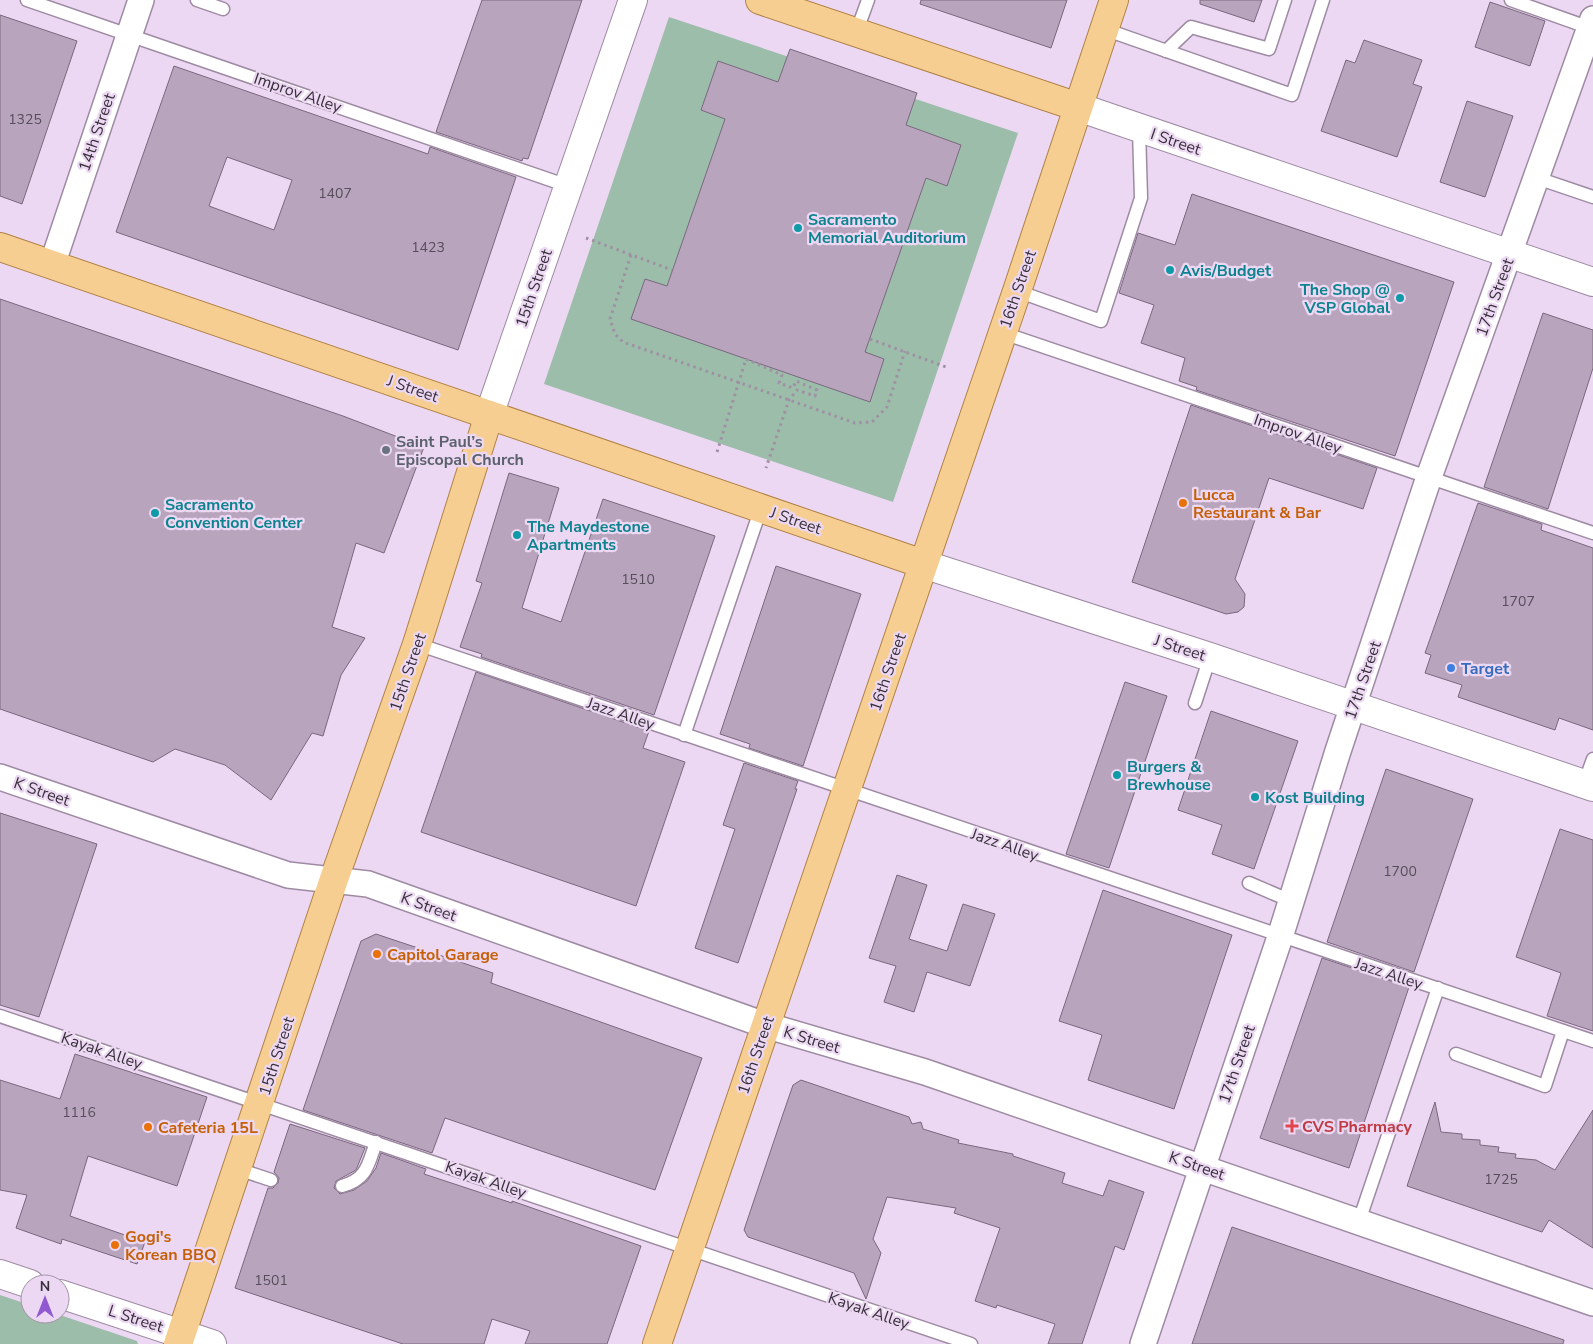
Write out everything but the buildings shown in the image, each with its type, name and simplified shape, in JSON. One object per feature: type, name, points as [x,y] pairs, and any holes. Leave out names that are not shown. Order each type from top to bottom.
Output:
[{"type":"main road","name":"15th Street","points":[[180,1339],[334,879],[418,644],[489,415],[633,0]]},
{"type":"main road","name":"I Street","points":[[760,0],[801,7],[856,33],[1593,282]]},
{"type":"main road","name":"16th Street","points":[[657,1344],[1017,291],[1114,0]]},
{"type":"main road","name":"J Street","points":[[0,247],[923,564],[1210,657],[1353,706],[1590,776]]},
{"type":"main road","points":[[0,1274],[20,1281]]},
{"type":"main road","name":"L Street","points":[[70,1298],[180,1339],[212,1344]]},
{"type":"street","name":"14th Street","points":[[52,265],[141,0]]},
{"type":"street","name":"17th Street","points":[[1143,1344],[1280,937],[1353,706],[1429,477],[1592,25]]},
{"type":"street","name":"K Street","points":[[0,777],[288,875],[368,884],[765,1025],[925,1072],[1593,1303]]},
{"type":"lane","name":"Improv Alley","points":[[27,0],[568,186]]},
{"type":"lane","points":[[197,0],[223,9]]},
{"type":"lane","points":[[856,33],[868,0]]},
{"type":"lane","points":[[1166,51],[1191,27],[1269,49],[1285,0]]},
{"type":"lane","points":[[1104,29],[1292,94],[1323,0]]},
{"type":"lane","points":[[1511,0],[1592,25]]},
{"type":"lane","points":[[1017,291],[1100,321],[1141,198],[1140,129]]},
{"type":"lane","points":[[1537,178],[1593,197]]},
{"type":"lane","name":"Improv Alley","points":[[1002,333],[1593,534]]},
{"type":"lane","points":[[684,735],[761,508]]},
{"type":"lane","name":"Jazz Alley","points":[[418,644],[847,790],[1133,881],[1280,937],[1593,1041]]},
{"type":"lane","points":[[1195,703],[1210,657]]},
{"type":"lane","points":[[1249,883],[1291,901]]},
{"type":"lane","points":[[1359,1221],[1438,988]]},
{"type":"lane","name":"Kayak Alley","points":[[0,1016],[971,1344]]},
{"type":"lane","points":[[1456,1054],[1545,1086],[1563,1032]]},
{"type":"lane","points":[[342,1186],[356,1182],[365,1172],[376,1142]]},
{"type":"lane","points":[[238,1169],[271,1180]]},
{"type":"path","points":[[586,238],[672,270]]},
{"type":"path","points":[[631,255],[610,320],[615,334],[622,342],[855,423],[872,422],[887,407],[905,351]]},
{"type":"path","points":[[870,339],[946,367]]},
{"type":"path","points":[[717,452],[746,359],[782,375],[779,383],[793,388],[796,381],[818,390],[815,396],[797,390],[789,400],[766,468]]},
{"type":"green space","points":[[669,17],[1018,133],[893,502],[544,384]]},
{"type":"green space","points":[[0,1295],[20,1302],[20,1324],[70,1324],[70,1318],[137,1341],[138,1344],[0,1344]]},
{"type":"place","name":"Sacramento Memorial Auditorium","points":[[798,228]]},
{"type":"place","name":"Avis/Budget","points":[[1170,270]]},
{"type":"place","name":"The Shop @ VSP Global","points":[[1400,298]]},
{"type":"place","name":"Saint Paul’s Episcopal Church","points":[[386,450]]},
{"type":"place","name":"Lucca Restaurant & Bar","points":[[1183,503]]},
{"type":"place","name":"Sacramento Convention Center","points":[[155,513]]},
{"type":"place","name":"The Maydestone Apartments","points":[[517,535]]},
{"type":"place","name":"Target","points":[[1451,668]]},
{"type":"place","name":"Burgers & Brewhouse","points":[[1117,775]]},
{"type":"place","name":"Kost Building","points":[[1255,797]]},
{"type":"place","name":"Capitol Garage","points":[[377,954]]},
{"type":"place","name":"CVS Pharmacy","points":[[1292,1126]]},
{"type":"place","name":"Cafeteria 15L","points":[[148,1127]]},
{"type":"place","name":"Gogi's Korean BBQ","points":[[115,1245]]}]
